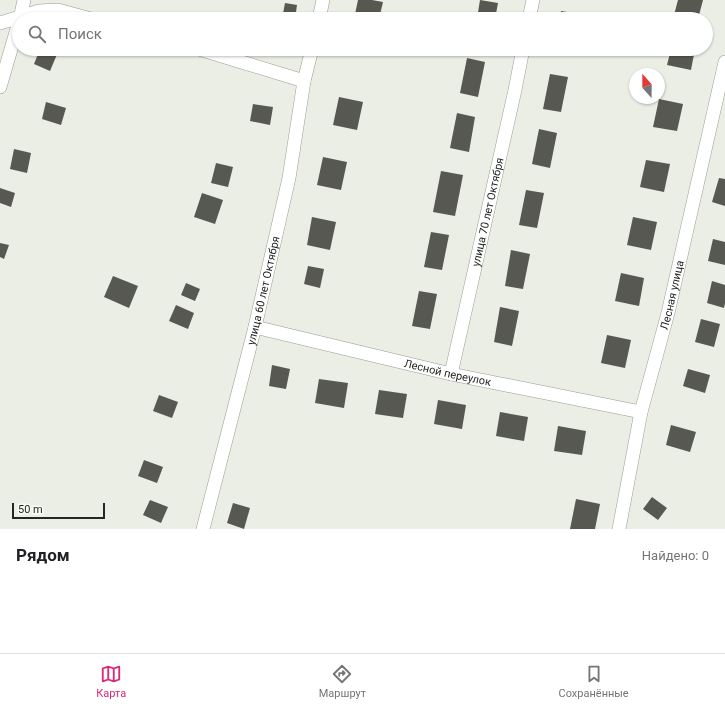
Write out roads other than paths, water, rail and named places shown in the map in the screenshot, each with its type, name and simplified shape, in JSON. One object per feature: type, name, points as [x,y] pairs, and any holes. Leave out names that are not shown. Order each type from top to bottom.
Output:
[{"type":"street","points":[[21,12],[24,0]]},
{"type":"street","points":[[320,12],[323,0]]},
{"type":"street","points":[[530,12],[533,0]]},
{"type":"street","points":[[37,12],[58,10],[65,12]]},
{"type":"street","points":[[0,23],[12,21]]},
{"type":"street","points":[[0,87],[12,46]]},
{"type":"street","points":[[222,56],[304,81]]},
{"type":"street","name":"улица 60 лет Октября","points":[[203,529],[255,327],[289,178],[304,81],[310,56]]},
{"type":"street","name":"улица 70 лет Октября","points":[[451,374],[522,56]]},
{"type":"street","name":"Лесная улица","points":[[619,529],[641,412],[668,313],[725,62]]},
{"type":"street","name":"Лесной переулок","points":[[255,327],[451,374],[641,412]]}]
